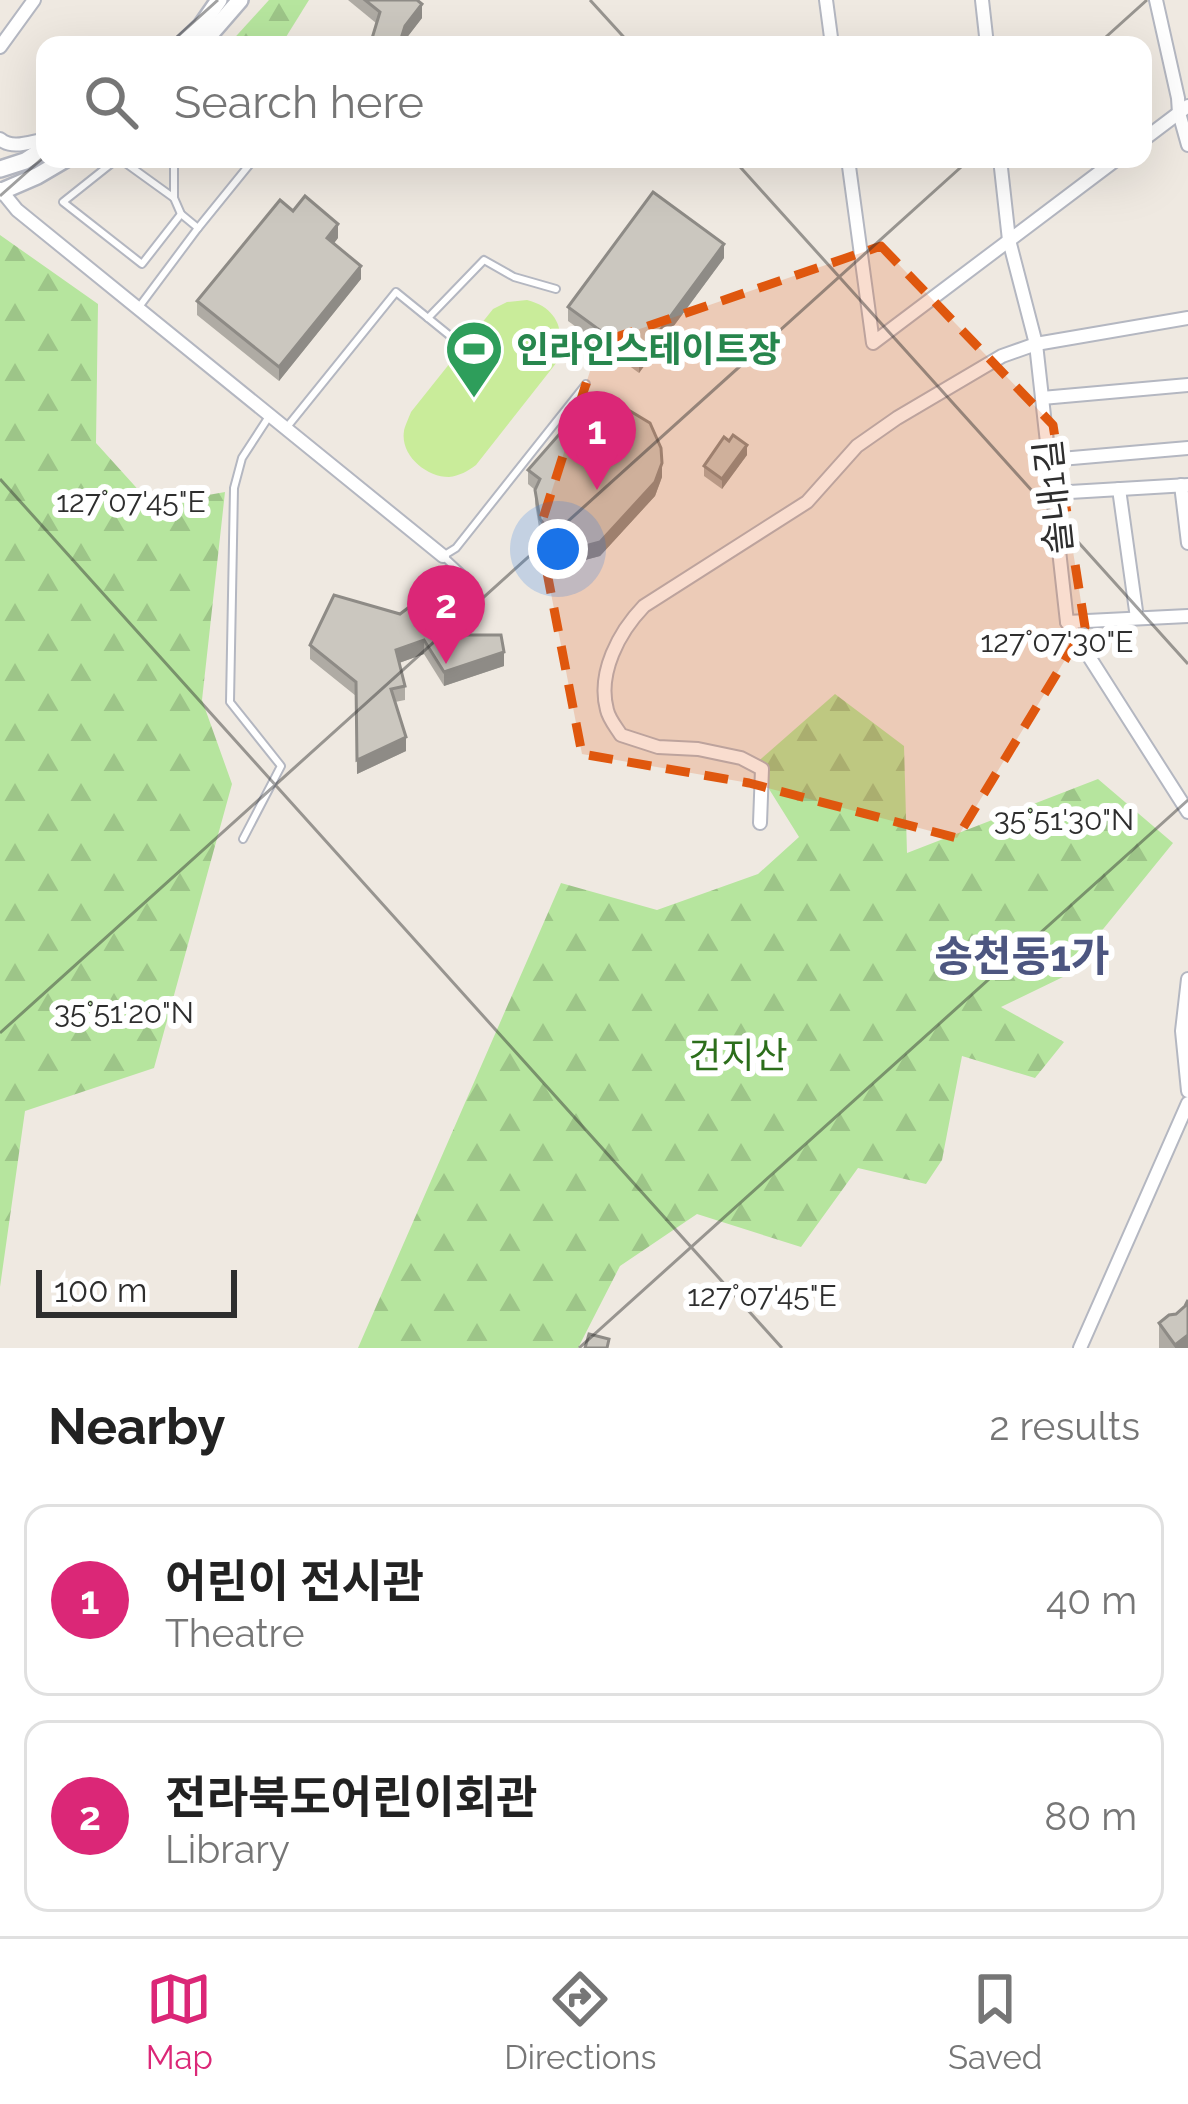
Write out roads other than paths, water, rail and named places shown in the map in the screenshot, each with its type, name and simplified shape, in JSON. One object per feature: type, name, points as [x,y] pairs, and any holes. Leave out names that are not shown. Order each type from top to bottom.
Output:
[{"type":"street","points":[[0,47],[34,0]]},
{"type":"street","points":[[190,36],[219,0]]},
{"type":"street","points":[[209,36],[240,0]]},
{"type":"street","points":[[826,0],[831,36]]},
{"type":"street","points":[[982,0],[986,36]]},
{"type":"street","points":[[1156,0],[1188,145]]},
{"type":"street","points":[[1152,133],[1183,110]]},
{"type":"street","points":[[0,139],[21,145],[36,140]]},
{"type":"street","points":[[0,169],[36,154]]},
{"type":"street","points":[[51,168],[0,191],[17,211],[443,556]]},
{"type":"street","points":[[849,168],[873,343],[1105,168]]},
{"type":"street","name":"솔내1길","points":[[1001,168],[1009,240],[1036,344],[1067,622],[1186,806]]},
{"type":"street","points":[[760,823],[762,770],[741,758],[658,747],[620,735],[608,713],[604,688],[628,622],[644,606],[807,502],[857,446],[1002,356],[1036,344],[1188,318]]},
{"type":"street","points":[[1042,398],[1188,385]]},
{"type":"street","points":[[1049,460],[1188,448]]},
{"type":"street","points":[[1053,494],[1184,485],[1188,543]]},
{"type":"street","points":[[1119,489],[1137,618]]},
{"type":"street","points":[[1067,622],[1188,616]]},
{"type":"street","points":[[1188,979],[1183,1031],[1188,1091]]},
{"type":"street","points":[[1080,1348],[1188,1103]]},
{"type":"lane","points":[[107,168],[63,202],[142,264],[181,214]]},
{"type":"lane","points":[[131,168],[173,199],[181,214],[198,228]]},
{"type":"lane","points":[[173,199],[174,168]]},
{"type":"lane","points":[[139,308],[247,168]]},
{"type":"lane","points":[[428,318],[484,260],[514,278],[556,290]]},
{"type":"lane","points":[[286,429],[396,292],[449,334]]},
{"type":"lane","points":[[470,581],[443,556],[456,548],[586,384]]},
{"type":"lane","points":[[243,839],[281,766],[230,702],[234,488],[242,458],[270,415]]},
{"type":"place","name":"인라인스테이트장","points":[[474,400]]},
{"type":"place","name":"어린이 전시관","points":[[597,490]]},
{"type":"place","name":"전라북도어린이회관","points":[[446,664]]},
{"type":"district","name":"송천동1가","points":[[1022,956]]},
{"type":"park label","name":"건지산","points":[[738,1055]]}]
